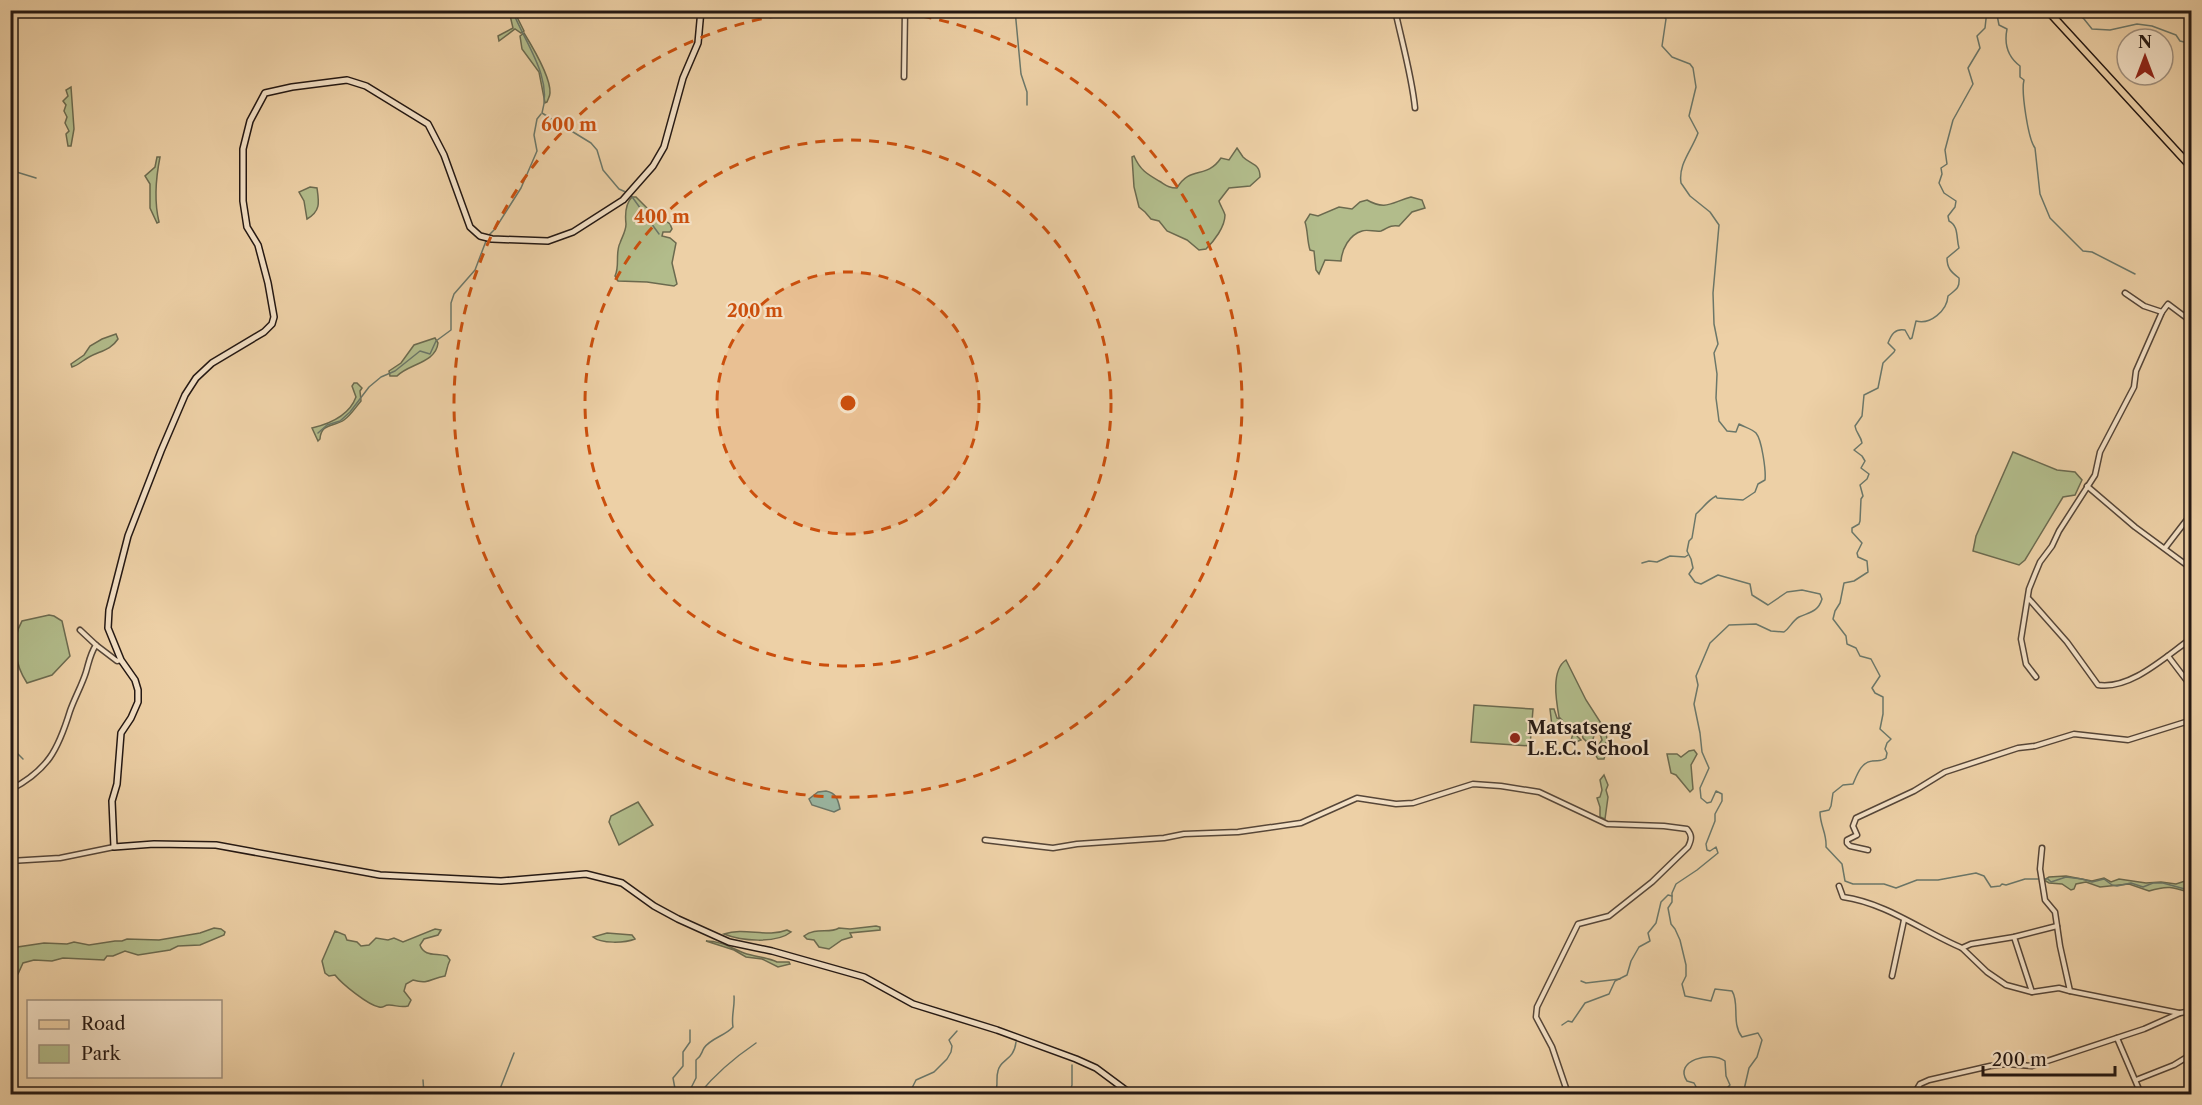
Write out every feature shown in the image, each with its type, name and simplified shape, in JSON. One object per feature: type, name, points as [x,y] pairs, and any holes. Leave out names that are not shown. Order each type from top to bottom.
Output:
[{"type":"main road","points":[[2047,10],[2084,53],[2192,168]]},
{"type":"street","points":[[114,847],[112,801],[117,784],[121,733],[138,702],[135,680],[121,660],[108,628],[109,610],[121,559],[161,451],[185,395],[195,378],[212,363],[264,332],[272,324],[274,317],[258,245],[247,227],[243,201],[243,149],[250,121],[265,93],[347,80],[375,90],[432,128],[470,227],[480,236],[492,239],[548,241],[573,232],[617,205],[630,194],[653,166],[664,147],[683,78],[698,43],[701,10]]},
{"type":"street","points":[[904,77],[905,10]]},
{"type":"street","points":[[1395,10],[1413,87],[1415,108]]},
{"type":"street","points":[[2125,293],[2144,306],[2162,312]]},
{"type":"street","points":[[2036,677],[2026,664],[2022,650],[2022,629],[2030,590],[2040,562],[2095,475],[2100,452],[2134,387],[2136,371],[2162,312],[2168,304],[2192,322]]},
{"type":"street","points":[[2087,486],[2127,521],[2192,569]]},
{"type":"street","points":[[2165,548],[2192,513]]},
{"type":"street","points":[[2029,599],[2073,650],[2098,685],[2114,686],[2126,682],[2192,638]]},
{"type":"street","points":[[80,630],[117,661],[121,660]]},
{"type":"street","points":[[10,790],[35,774],[48,762],[66,730],[70,711],[86,672],[90,655],[96,645]]},
{"type":"street","points":[[2168,656],[2192,690]]},
{"type":"street","points":[[1868,850],[1850,846],[1847,843],[1847,840],[1857,835],[1853,826],[1856,818],[1914,791],[1945,772],[1999,753],[2036,746],[2074,734],[2128,740],[2192,720]]},
{"type":"street","points":[[985,840],[1053,848],[1184,834],[1238,832],[1301,823],[1357,798],[1396,804],[1413,802],[1473,784],[1539,792],[1607,824],[1664,825],[1687,828],[1692,839],[1688,847],[1652,882],[1609,916],[1578,924],[1537,1007],[1538,1023],[1552,1047],[1568,1095]]},
{"type":"street","points":[[10,861],[60,858],[114,847],[154,844],[216,844],[353,872],[380,875],[501,881],[586,874],[622,884],[678,919],[729,942],[772,951],[864,977],[913,1004],[997,1030],[1076,1059],[1096,1068],[1131,1095]]},
{"type":"street","points":[[2042,848],[2041,873],[2045,900],[2055,912],[2070,991]]},
{"type":"street","points":[[1839,886],[1843,897],[1881,907],[1962,948],[1996,979],[2020,990],[2032,992],[2059,988],[2180,1013]]},
{"type":"street","points":[[1892,976],[1904,920]]},
{"type":"street","points":[[1962,948],[1971,944],[2014,937],[2057,926]]},
{"type":"street","points":[[2014,937],[2032,992]]},
{"type":"street","points":[[1914,1095],[1920,1084],[1934,1078],[1990,1066],[2007,1064],[2032,1066],[2117,1038],[2180,1013],[2192,1011]]},
{"type":"street","points":[[2117,1038],[2141,1095]]},
{"type":"street","points":[[2136,1080],[2174,1065],[2192,1054]]},
{"type":"green space","points":[[509,11],[514,11],[524,31],[521,33],[515,29],[499,41],[498,36],[513,28]]},
{"type":"green space","points":[[524,33],[547,79],[550,94],[545,103],[539,72],[522,49],[520,36]]},
{"type":"green space","points":[[71,87],[74,129],[71,146],[68,146],[66,134],[69,131],[65,123],[66,105],[63,101],[68,96],[66,90]]},
{"type":"green space","points":[[1237,148],[1243,157],[1257,167],[1260,177],[1250,186],[1229,188],[1219,201],[1225,220],[1218,234],[1206,249],[1199,250],[1187,240],[1167,231],[1159,221],[1151,219],[1139,207],[1134,187],[1132,157],[1134,156],[1141,168],[1151,176],[1167,186],[1177,188],[1187,177],[1210,169],[1221,158],[1229,160]]},
{"type":"green space","points":[[157,157],[160,157],[156,189],[159,222],[157,223],[150,208],[150,184],[145,176],[155,167]]},
{"type":"green space","points":[[310,187],[317,188],[318,202],[315,213],[307,219],[304,201],[299,192]]},
{"type":"green space","points":[[632,197],[636,197],[670,224],[672,229],[670,232],[663,232],[662,236],[676,243],[672,263],[677,284],[674,286],[618,281],[615,276],[619,247],[626,227],[626,210]]},
{"type":"green space","points":[[1411,197],[1422,200],[1425,208],[1412,212],[1399,226],[1391,226],[1381,231],[1364,230],[1357,233],[1347,243],[1341,261],[1325,260],[1319,274],[1316,270],[1314,251],[1309,247],[1305,222],[1310,214],[1318,216],[1339,207],[1352,209],[1360,202],[1367,200],[1384,205]]},
{"type":"green space","points":[[116,334],[118,339],[112,346],[72,367],[71,364],[84,355],[90,346]]},
{"type":"green space","points":[[435,338],[438,343],[432,355],[397,376],[390,376],[389,371],[401,363],[414,345]]},
{"type":"green space","points":[[354,383],[362,388],[361,401],[344,420],[325,428],[318,441],[312,428],[332,421],[349,409],[356,397],[352,386]]},
{"type":"green space","points":[[2013,452],[2057,470],[2075,472],[2082,480],[2075,495],[2063,497],[2025,560],[2019,565],[1973,551],[1976,536]]},
{"type":"green space","points":[[49,615],[62,621],[70,656],[52,675],[27,683],[17,660],[16,636],[22,621]]},
{"type":"green space","points":[[1566,660],[1586,700],[1606,731],[1604,759],[1598,759],[1596,754],[1596,749],[1602,740],[1599,731],[1601,728],[1593,728],[1595,732],[1593,739],[1587,742],[1581,730],[1578,731],[1576,735],[1581,740],[1576,742],[1571,740],[1573,734],[1571,731],[1565,733],[1562,729],[1552,726],[1550,709],[1554,709],[1557,718],[1561,719],[1557,702],[1556,678],[1561,665]]},
{"type":"green space","points":[[1474,705],[1533,709],[1530,746],[1471,742]]},
{"type":"green space","points":[[1694,750],[1697,754],[1691,765],[1693,789],[1690,792],[1676,775],[1671,773],[1667,754],[1677,754],[1681,757]]},
{"type":"green space","points":[[1604,775],[1608,785],[1605,819],[1600,817],[1597,798],[1600,797],[1602,790],[1600,780]]},
{"type":"green space","points":[[638,802],[653,825],[619,845],[609,822],[611,816]]},
{"type":"green space","points":[[2066,876],[2092,881],[2104,878],[2111,882],[2119,879],[2176,884],[2188,880],[2191,882],[2191,893],[2170,888],[2149,891],[2129,884],[2100,887],[2086,882],[2076,884],[2071,890],[2062,884],[2049,883],[2044,880],[2049,877]]},
{"type":"green space","points":[[880,927],[880,930],[850,933],[852,937],[842,940],[829,949],[819,947],[814,940],[804,936],[813,932],[839,928]]},
{"type":"green space","points":[[214,928],[221,929],[225,932],[224,935],[200,945],[178,946],[170,950],[138,955],[125,951],[107,956],[104,960],[63,958],[52,961],[34,960],[23,963],[18,974],[13,974],[11,971],[11,948],[44,943],[74,942],[89,945],[127,939],[159,940],[200,933]]},
{"type":"green space","points":[[435,929],[441,930],[438,935],[424,939],[420,945],[427,953],[447,956],[450,960],[445,976],[426,981],[413,980],[406,984],[404,991],[411,1000],[408,1006],[374,1005],[355,994],[335,975],[329,976],[325,973],[322,961],[335,931],[361,946],[369,945],[376,938],[388,940],[394,938],[403,942]]},
{"type":"green space","points":[[787,930],[791,932],[785,936],[768,940],[749,940],[724,934],[732,932],[772,933]]},
{"type":"green space","points":[[607,933],[632,935],[635,939],[613,942],[593,937]]},
{"type":"green space","points":[[706,941],[721,943],[748,954],[790,964],[778,967],[762,959],[746,957],[734,950]]},
{"type":"shaded area","points":[[826,791],[836,797],[840,809],[834,812],[812,805],[809,799],[818,792]]},
{"type":"waterway","points":[[512,10],[541,73],[544,86],[542,113],[591,143],[597,150],[603,170],[619,189],[630,194],[659,234]]},
{"type":"waterway","points":[[1015,10],[1021,74],[1027,92],[1027,105]]},
{"type":"waterway","points":[[1659,10],[1666,19],[1662,46],[1672,57],[1690,64],[1693,68],[1696,87],[1689,116],[1698,133],[1683,163],[1681,183],[1690,196],[1710,212],[1719,225],[1713,293],[1714,324],[1718,344],[1714,353],[1719,421],[1727,431],[1736,432],[1739,424],[1756,433],[1762,449],[1765,470],[1765,480],[1758,484],[1755,492],[1743,500],[1717,498],[1716,496],[1696,514],[1687,551],[1693,568],[1689,574],[1695,582],[1701,584],[1718,575],[1750,584],[1752,595],[1768,605],[1787,592],[1802,590],[1820,594],[1822,599],[1816,609],[1799,617],[1784,632],[1771,631],[1756,624],[1729,625],[1710,643],[1696,676],[1698,685],[1694,704],[1702,752],[1709,768],[1700,788],[1701,798],[1707,803],[1711,802],[1716,791],[1722,794],[1722,801],[1715,814],[1715,821],[1706,844],[1707,850],[1710,851],[1716,847],[1718,853],[1676,884],[1672,893],[1672,902],[1668,908],[1671,924],[1680,940],[1686,965],[1686,976],[1682,984],[1685,996],[1711,1001],[1715,989],[1732,991],[1737,1026],[1742,1037],[1758,1033],[1762,1040],[1757,1057],[1749,1068],[1743,1094]]},
{"type":"waterway","points":[[1987,10],[1985,28],[1977,36],[1980,48],[1968,68],[1973,84],[1953,120],[1945,150],[1947,164],[1941,168],[1939,183],[1944,193],[1956,201],[1955,207],[1948,216],[1956,229],[1959,248],[1947,258],[1950,270],[1959,278],[1959,285],[1948,296],[1945,307],[1937,316],[1927,321],[1916,321],[1912,338],[1910,339],[1905,330],[1896,331],[1892,335],[1888,343],[1895,350],[1883,363],[1878,388],[1864,395],[1862,416],[1855,426],[1862,443],[1854,450],[1862,456],[1865,461],[1861,468],[1869,474],[1860,485],[1863,496],[1860,521],[1852,528],[1852,532],[1862,543],[1857,553],[1858,557],[1867,561],[1868,572],[1854,581],[1844,583],[1840,603],[1833,619],[1846,636],[1847,644],[1856,648],[1860,656],[1871,659],[1880,676],[1872,688],[1875,693],[1883,697],[1880,729],[1891,739],[1885,749],[1886,758],[1865,764],[1853,784],[1843,785],[1833,793],[1829,810],[1820,812],[1826,847],[1842,864],[1845,881],[1853,884],[1884,884],[1896,888],[1917,880],[1938,880],[1976,873],[1984,876],[1991,887],[2025,879],[2048,879],[2051,882],[2066,877],[2092,882],[2104,879],[2117,886],[2131,883],[2143,887],[2153,883],[2163,883],[2192,891]]},
{"type":"waterway","points":[[2032,10],[2036,16],[2045,14]]},
{"type":"waterway","points":[[2055,12],[2073,11],[2092,29],[2110,30],[2137,24],[2152,26],[2176,35],[2180,41],[2192,44]]},
{"type":"waterway","points":[[1987,13],[1997,15],[1999,25],[2007,29],[2008,50],[2012,59],[2020,66],[2020,77],[2024,80],[2026,115],[2035,148],[2040,194],[2050,218],[2083,251],[2092,252],[2135,274]]},
{"type":"waterway","points":[[489,235],[521,188],[537,151],[534,135],[537,119],[541,114]]},
{"type":"waterway","points":[[10,170],[36,178]]},
{"type":"waterway","points":[[318,433],[327,425],[340,421],[369,387],[381,377],[395,371],[420,351],[430,354],[436,341],[451,330],[451,303],[454,294],[475,270],[486,241]]},
{"type":"waterway","points":[[1642,563],[1657,562],[1670,556],[1685,557],[1688,555]]},
{"type":"waterway","points":[[10,737],[15,751],[23,759]]},
{"type":"waterway","points":[[1562,1025],[1568,1021],[1572,1022],[1585,1003],[1609,994],[1615,981],[1627,975],[1631,961],[1639,947],[1650,941],[1648,933],[1656,923],[1661,902],[1668,895],[1672,896]]},
{"type":"waterway","points":[[1581,981],[1586,983],[1620,979]]},
{"type":"waterway","points":[[688,1094],[696,1078],[696,1060],[704,1048],[733,1027],[734,996]]},
{"type":"waterway","points":[[676,1094],[673,1078],[683,1066],[683,1052],[690,1042],[690,1030]]},
{"type":"waterway","points":[[911,1094],[916,1080],[934,1072],[947,1059],[952,1046],[949,1040],[957,1031]]},
{"type":"waterway","points":[[993,1094],[999,1067],[1013,1053],[1016,1042]]},
{"type":"waterway","points":[[699,1094],[726,1066],[756,1043]]},
{"type":"waterway","points":[[498,1094],[514,1053]]},
{"type":"waterway","points":[[1700,1094],[1694,1083],[1687,1081],[1684,1074],[1689,1063],[1703,1057],[1719,1058],[1725,1061],[1726,1076],[1730,1085],[1726,1089],[1729,1094]]},
{"type":"waterway","points":[[1069,1094],[1072,1085],[1072,1065]]},
{"type":"waterway","points":[[423,1080],[424,1094]]},
{"type":"place","name":"Matsatseng L.E.C. School","points":[[1515,738]]}]
